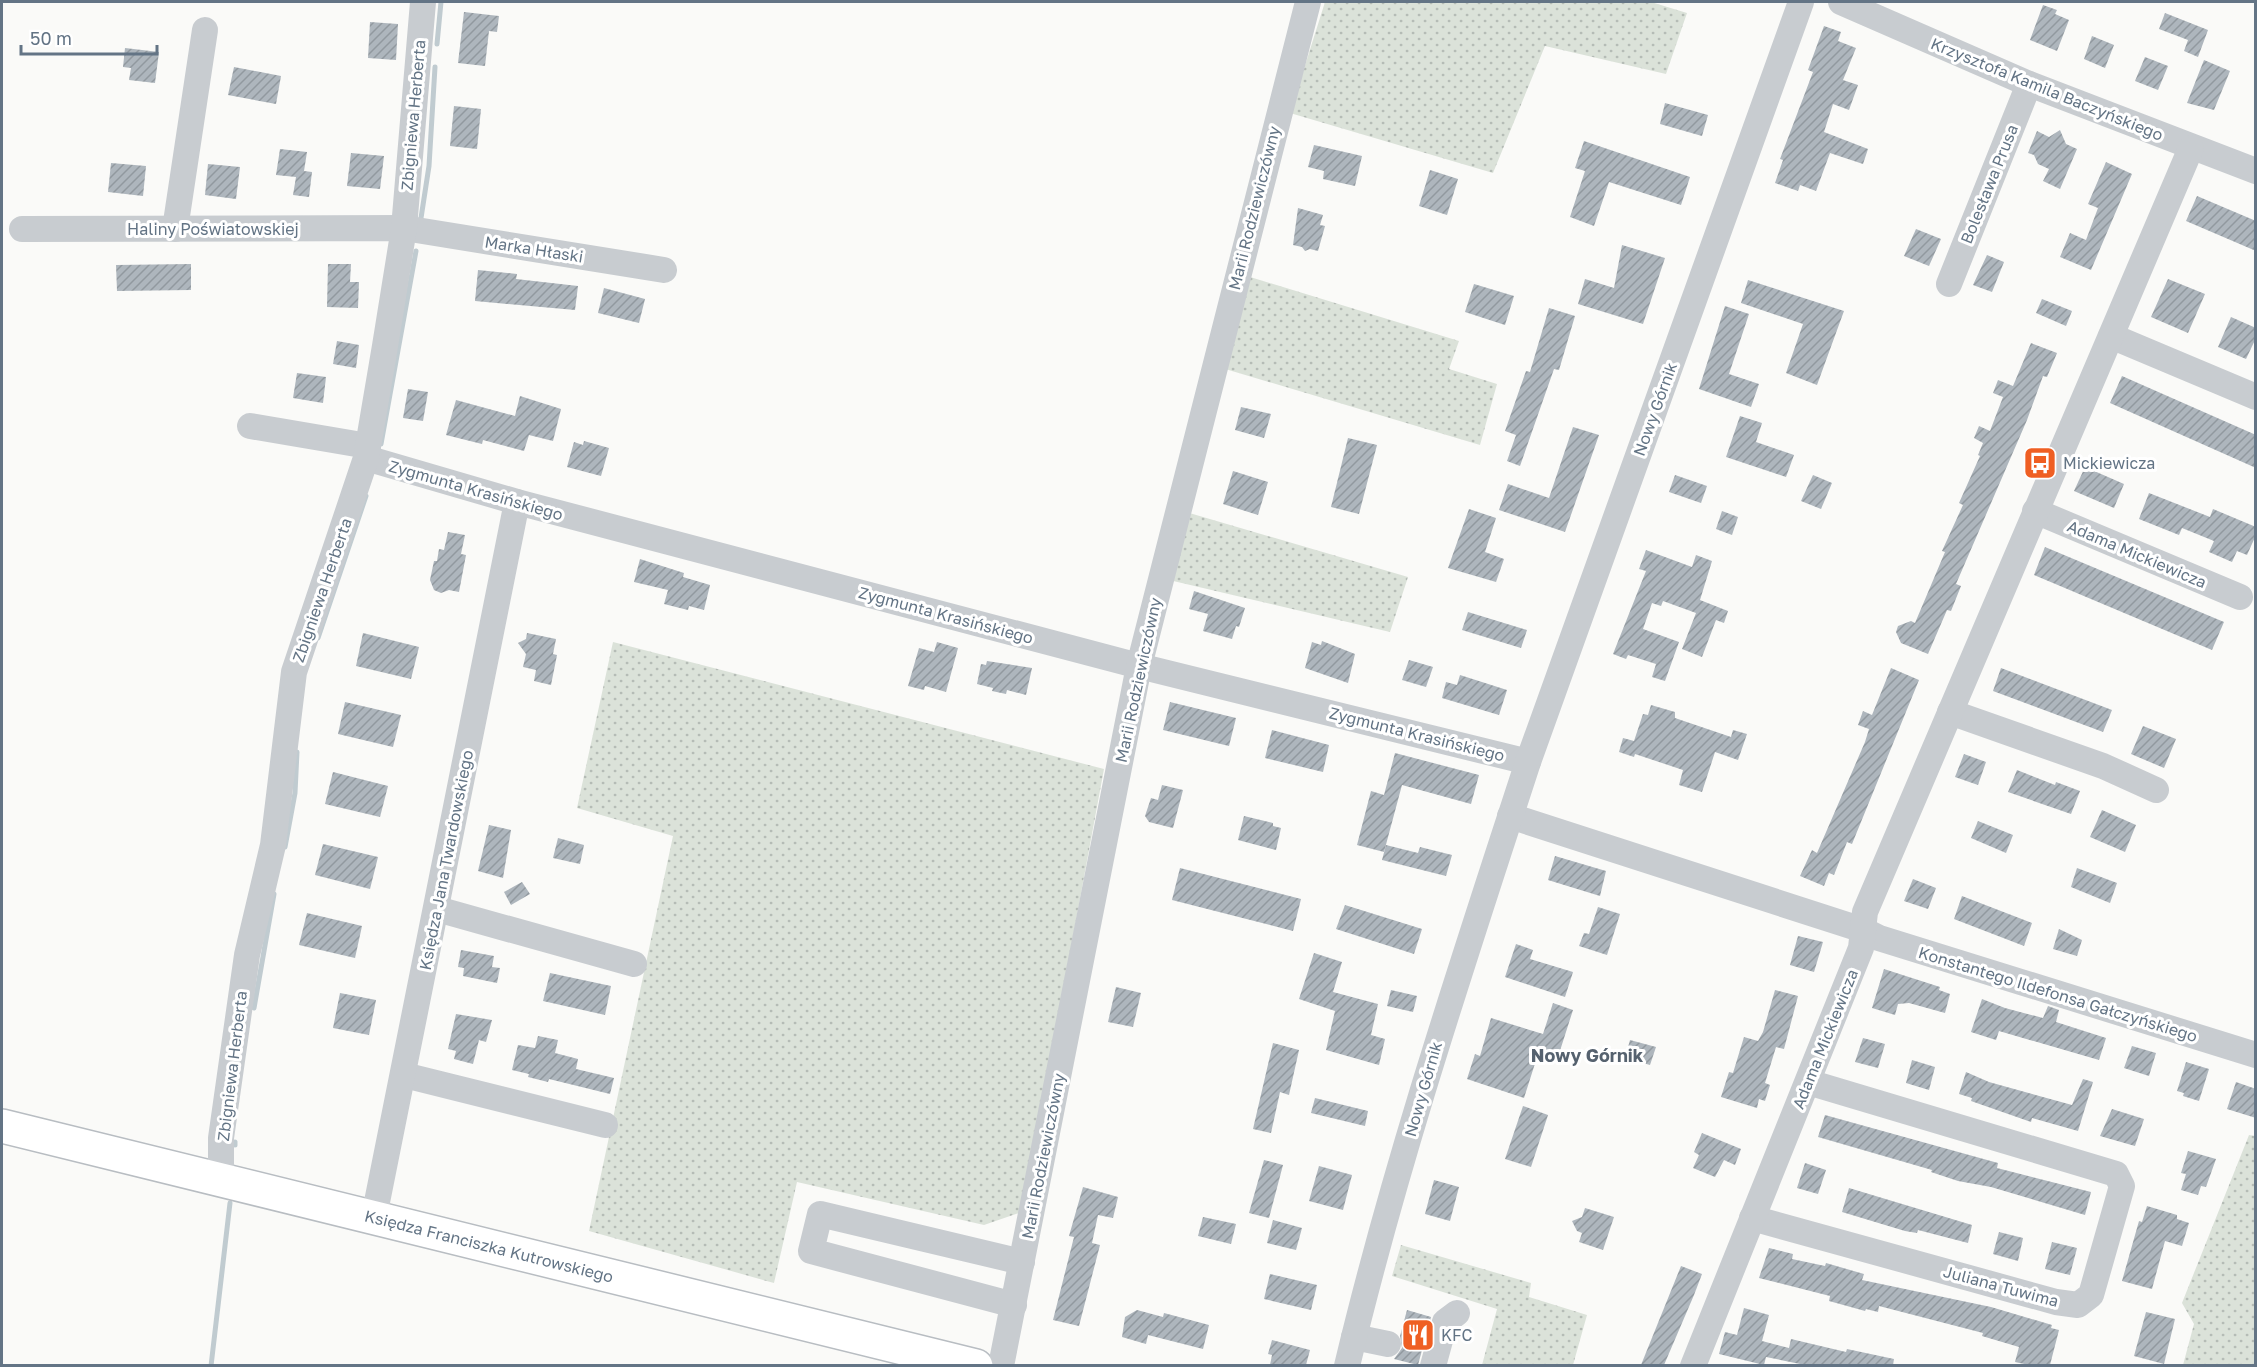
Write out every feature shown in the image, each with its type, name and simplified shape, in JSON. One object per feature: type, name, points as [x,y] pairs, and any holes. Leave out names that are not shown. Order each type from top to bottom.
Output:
[{"type":"main road","name":"Księdza Franciszka Kutrowskiego","points":[[2,1126],[976,1365]]},
{"type":"street","name":"Zbigniewa Herberta","points":[[221,1179],[221,1138],[245,966],[273,845],[294,672],[367,452],[404,228],[423,2]]},
{"type":"street","name":"Marii Rodziewiczówny","points":[[1001,1365],[1139,666],[1308,2]]},
{"type":"street","name":"Nowy Górnik","points":[[1347,1365],[1425,1080],[1510,816],[1801,2]]},
{"type":"street","name":"Krzysztofa Kamila Baczyńskiego","points":[[1841,2],[2029,84],[2256,171]]},
{"type":"street","points":[[174,230],[205,30]]},
{"type":"street","name":"Bolesława Prusa","points":[[1949,284],[2029,84]]},
{"type":"street","name":"Adama Mickiewicza","points":[[1693,1365],[1863,943],[1865,912],[2192,148]]},
{"type":"street","name":"Haliny Poświatowskiej","points":[[22,229],[404,228]]},
{"type":"street","name":"Marka Hłaski","points":[[404,228],[664,270]]},
{"type":"street","points":[[2112,336],[2256,397]]},
{"type":"street","name":"Zygmunta Krasińskiego","points":[[250,426],[367,452],[517,502],[1139,666],[1528,762]]},
{"type":"street","name":"Księdza Jana Twardowskiego","points":[[374,1217],[517,502]]},
{"type":"street","name":"Adama Mickiewicza","points":[[2035,511],[2240,597]]},
{"type":"street","points":[[1950,712],[2103,766],[2156,790]]},
{"type":"street","points":[[1510,816],[1863,930]]},
{"type":"street","points":[[437,909],[634,964]]},
{"type":"street","name":"Konstantego Ildefonsa Gałczyńskiego","points":[[1863,930],[1879,938],[2256,1055]]},
{"type":"street","points":[[404,1075],[604,1125]]},
{"type":"street","name":"Juliana Tuwima","points":[[1752,1218],[2056,1302],[2078,1305],[2091,1295],[2122,1186],[2116,1174],[1808,1082]]},
{"type":"street","points":[[1014,1305],[811,1251],[820,1214],[1022,1262]]},
{"type":"street","points":[[1433,1365],[1445,1322],[1457,1313]]},
{"type":"street","points":[[1354,1337],[1388,1344]]},
{"type":"shaded area","points":[[1325,2],[1651,2],[1687,13],[1666,74],[1545,46],[1493,173],[1290,113]]},
{"type":"shaded area","points":[[1247,276],[1459,341],[1449,369],[1497,384],[1480,445],[1222,368]]},
{"type":"shaded area","points":[[1186,512],[1408,577],[1390,632],[1169,580]]},
{"type":"shaded area","points":[[613,642],[1104,769],[1022,1212],[984,1225],[797,1182],[774,1283],[589,1231],[673,836],[577,808]]},
{"type":"shaded area","points":[[2249,1135],[2256,1136],[2255,1365],[2183,1365],[2194,1324],[2182,1303]]},
{"type":"shaded area","points":[[1401,1245],[1531,1283],[1529,1297],[1587,1315],[1573,1365],[1482,1365],[1497,1309],[1392,1276]]},
{"type":"building","points":[[2043,5],[2057,10],[2055,14],[2069,20],[2057,51],[2030,40]]},
{"type":"building","points":[[464,12],[499,16],[497,32],[489,31],[485,66],[458,63]]},
{"type":"building","points":[[2165,13],[2208,30],[2198,57],[2184,51],[2188,40],[2159,29]]},
{"type":"building","points":[[370,22],[398,24],[396,60],[368,58]]},
{"type":"building","points":[[1824,26],[1841,32],[1838,41],[1856,48],[1843,80],[1858,85],[1849,110],[1833,104],[1824,132],[1868,149],[1863,164],[1830,153],[1816,191],[1800,185],[1798,191],[1775,183],[1783,160],[1780,159],[1813,72],[1808,70]]},
{"type":"building","points":[[2092,36],[2114,45],[2105,68],[2084,59]]},
{"type":"building","points":[[125,48],[159,52],[155,83],[129,80],[131,68],[123,67]]},
{"type":"building","points":[[2145,57],[2168,66],[2158,90],[2135,81]]},
{"type":"building","points":[[2204,60],[2230,71],[2214,110],[2187,103]]},
{"type":"building","points":[[234,67],[281,76],[276,104],[228,95]]},
{"type":"building","points":[[1665,103],[1708,115],[1702,136],[1660,124]]},
{"type":"building","points":[[454,106],[481,109],[477,149],[450,146]]},
{"type":"building","points":[[2060,130],[2066,144],[2077,149],[2060,189],[2043,181],[2049,169],[2038,164],[2034,155],[2028,153],[2037,131],[2049,137]]},
{"type":"building","points":[[1584,141],[1690,177],[1681,205],[1609,182],[1594,226],[1570,217],[1585,171],[1575,168]]},
{"type":"building","points":[[1314,145],[1362,156],[1355,186],[1323,179],[1324,171],[1308,167]]},
{"type":"building","points":[[280,149],[307,152],[304,171],[312,172],[309,197],[293,195],[296,177],[276,175]]},
{"type":"building","points":[[351,153],[384,156],[380,189],[347,186]]},
{"type":"building","points":[[2106,162],[2132,174],[2091,270],[2060,257],[2070,233],[2086,240],[2098,208],[2088,204]]},
{"type":"building","points":[[111,163],[146,166],[143,196],[108,192]]},
{"type":"building","points":[[208,164],[240,167],[236,199],[205,195]]},
{"type":"building","points":[[1430,170],[1458,179],[1447,215],[1419,206]]},
{"type":"building","points":[[2197,196],[2256,221],[2256,251],[2186,221]]},
{"type":"building","points":[[1298,208],[1323,215],[1320,225],[1325,226],[1318,251],[1310,249],[1305,251],[1302,247],[1293,245]]},
{"type":"building","points":[[1916,229],[1941,239],[1929,266],[1904,256]]},
{"type":"building","points":[[1622,245],[1665,258],[1643,324],[1578,304],[1585,279],[1614,288]]},
{"type":"building","points":[[1987,255],[2004,262],[1992,292],[1973,285]]},
{"type":"building","points":[[191,264],[191,290],[117,291],[116,265]]},
{"type":"building","points":[[328,264],[351,264],[350,282],[359,282],[358,308],[327,307]]},
{"type":"building","points":[[478,270],[517,274],[516,279],[578,286],[575,310],[475,301]]},
{"type":"building","points":[[2168,279],[2205,294],[2188,333],[2151,317]]},
{"type":"building","points":[[1748,280],[1844,311],[1817,385],[1786,373],[1803,324],[1741,303]]},
{"type":"building","points":[[1474,284],[1514,296],[1505,325],[1465,312]]},
{"type":"building","points":[[604,288],[645,299],[639,323],[598,313]]},
{"type":"building","points":[[2042,299],[2072,311],[2066,326],[2036,313]]},
{"type":"building","points":[[1725,306],[1749,314],[1729,374],[1759,384],[1751,407],[1699,389]]},
{"type":"building","points":[[1549,308],[1575,316],[1559,370],[1554,369],[1520,466],[1507,461],[1516,435],[1505,431],[1526,371],[1530,372]]},
{"type":"building","points":[[2231,317],[2256,328],[2256,338],[2246,359],[2218,347]]},
{"type":"building","points":[[337,341],[359,345],[356,368],[333,364]]},
{"type":"building","points":[[2031,343],[2057,353],[2047,377],[2043,376],[2027,420],[1956,584],[1961,586],[1951,611],[1947,610],[1928,654],[1901,643],[1896,632],[1898,626],[1911,621],[1915,623],[1945,552],[1942,551],[1963,505],[1959,503],[1980,456],[1978,455],[1983,443],[1974,438],[1979,426],[1990,431],[2003,397],[1993,393],[1998,380],[2013,386]]},
{"type":"building","points":[[297,373],[326,377],[323,403],[293,398]]},
{"type":"building","points":[[2122,376],[2256,435],[2256,468],[2110,403]]},
{"type":"building","points":[[408,389],[428,392],[423,421],[403,418]]},
{"type":"building","points":[[520,396],[561,409],[553,441],[529,435],[524,451],[483,440],[482,444],[446,435],[456,400],[515,416]]},
{"type":"building","points":[[1241,407],[1271,414],[1264,438],[1235,430]]},
{"type":"building","points":[[1740,416],[1762,423],[1756,442],[1794,455],[1786,477],[1726,457]]},
{"type":"building","points":[[1573,427],[1599,435],[1565,532],[1499,510],[1508,484],[1549,498]]},
{"type":"building","points":[[1348,438],[1377,445],[1359,514],[1331,507]]},
{"type":"building","points":[[584,441],[609,448],[601,476],[567,467],[574,442],[583,445]]},
{"type":"building","points":[[2085,467],[2124,484],[2114,508],[2074,491]]},
{"type":"building","points":[[1233,471],[1268,482],[1258,515],[1223,504]]},
{"type":"building","points":[[1675,475],[1707,486],[1701,503],[1669,492]]},
{"type":"building","points":[[1813,475],[1832,483],[1821,509],[1801,501]]},
{"type":"building","points":[[2149,493],[2210,517],[2213,509],[2256,527],[2256,535],[2247,555],[2237,551],[2232,562],[2209,552],[2214,541],[2182,528],[2179,535],[2139,519]]},
{"type":"building","points":[[1469,509],[1496,518],[1485,552],[1504,559],[1496,582],[1448,568]]},
{"type":"building","points":[[1722,511],[1738,517],[1732,535],[1716,529]]},
{"type":"building","points":[[448,532],[465,535],[461,554],[466,555],[459,592],[449,590],[441,593],[434,590],[430,580],[434,561],[437,561],[439,549],[444,550]]},
{"type":"building","points":[[2045,547],[2224,622],[2212,650],[2034,575]]},
{"type":"building","points":[[1646,550],[1692,567],[1696,555],[1712,561],[1700,600],[1728,611],[1724,623],[1716,620],[1702,657],[1682,649],[1696,613],[1663,601],[1661,606],[1652,603],[1643,629],[1679,642],[1665,681],[1652,677],[1656,664],[1628,655],[1626,659],[1613,654],[1646,571],[1639,569]]},
{"type":"building","points":[[640,559],[684,573],[683,577],[710,585],[704,610],[689,606],[688,610],[664,604],[668,590],[634,582]]},
{"type":"building","points":[[1194,591],[1245,608],[1239,627],[1236,626],[1232,639],[1203,631],[1208,614],[1189,609]]},
{"type":"building","points":[[1468,612],[1527,630],[1521,648],[1462,630]]},
{"type":"building","points":[[363,633],[419,647],[411,679],[356,666]]},
{"type":"building","points":[[527,633],[556,639],[553,654],[557,655],[551,685],[534,681],[536,670],[523,667],[526,654],[518,643],[526,639]]},
{"type":"building","points":[[1322,641],[1355,654],[1348,683],[1305,668],[1312,642],[1321,645]]},
{"type":"building","points":[[937,642],[958,648],[946,692],[925,686],[924,690],[908,686],[919,648],[934,652]]},
{"type":"building","points":[[1409,660],[1433,667],[1426,687],[1402,680]]},
{"type":"building","points":[[987,661],[1032,668],[1026,695],[1007,690],[1006,694],[992,691],[993,688],[977,684],[981,664],[986,665]]},
{"type":"building","points":[[1891,668],[1919,680],[1852,844],[1847,842],[1834,875],[1829,873],[1824,886],[1800,876],[1812,850],[1817,853],[1865,742],[1869,729],[1858,725],[1863,711],[1872,715]]},
{"type":"building","points":[[2001,668],[2112,710],[2103,732],[1993,691]]},
{"type":"building","points":[[1460,675],[1507,690],[1499,715],[1442,698],[1446,682],[1457,685]]},
{"type":"building","points":[[345,702],[401,715],[393,747],[338,734]]},
{"type":"building","points":[[1170,702],[1236,718],[1229,746],[1163,730]]},
{"type":"building","points":[[1651,705],[1675,712],[1675,718],[1731,737],[1733,730],[1747,734],[1738,760],[1715,752],[1702,792],[1679,785],[1683,770],[1635,754],[1634,757],[1619,752],[1623,738],[1634,741],[1643,714],[1648,715]]},
{"type":"building","points":[[2143,726],[2176,739],[2164,768],[2131,754]]},
{"type":"building","points":[[1272,730],[1329,745],[1323,772],[1265,758]]},
{"type":"building","points":[[1395,753],[1479,775],[1471,804],[1402,785],[1384,852],[1357,845],[1371,791],[1384,795]]},
{"type":"building","points":[[1964,754],[1986,762],[1978,785],[1955,777]]},
{"type":"building","points":[[2017,770],[2055,785],[2056,782],[2080,791],[2071,814],[2008,792]]},
{"type":"building","points":[[333,772],[388,786],[380,817],[325,804]]},
{"type":"building","points":[[1162,785],[1183,790],[1173,828],[1149,822],[1145,816],[1151,798],[1158,800]]},
{"type":"building","points":[[2102,810],[2136,825],[2125,852],[2090,837]]},
{"type":"building","points":[[1244,816],[1273,823],[1273,826],[1281,828],[1276,850],[1238,840]]},
{"type":"building","points":[[1978,821],[2013,835],[2006,853],[1971,838]]},
{"type":"building","points":[[489,825],[511,830],[503,878],[478,871]]},
{"type":"building","points":[[558,838],[584,845],[580,864],[553,858]]},
{"type":"building","points":[[323,844],[378,857],[370,889],[315,875]]},
{"type":"building","points":[[1386,845],[1418,853],[1420,847],[1452,855],[1446,876],[1382,860]]},
{"type":"building","points":[[1555,856],[1606,871],[1600,896],[1548,880]]},
{"type":"building","points":[[1180,868],[1301,899],[1293,931],[1172,900]]},
{"type":"building","points":[[2077,868],[2117,883],[2110,903],[2071,887]]},
{"type":"building","points":[[1913,879],[1936,888],[1928,909],[1904,901]]},
{"type":"building","points":[[522,882],[530,894],[511,905],[504,892]]},
{"type":"building","points":[[1962,896],[2032,923],[2024,946],[1954,919]]},
{"type":"building","points":[[1345,905],[1422,929],[1414,954],[1336,929]]},
{"type":"building","points":[[1598,907],[1620,914],[1607,955],[1579,946],[1584,933],[1589,934]]},
{"type":"building","points":[[307,913],[362,926],[355,958],[299,945]]},
{"type":"building","points":[[2059,929],[2082,940],[2077,956],[2053,949]]},
{"type":"building","points":[[1798,936],[1823,942],[1814,972],[1790,965]]},
{"type":"building","points":[[1516,944],[1533,950],[1530,959],[1573,972],[1565,997],[1505,977]]},
{"type":"building","points":[[461,950],[494,956],[492,967],[500,968],[497,983],[463,976],[464,968],[458,967]]},
{"type":"building","points":[[1314,953],[1342,962],[1333,992],[1378,1004],[1371,1035],[1385,1039],[1379,1065],[1326,1050],[1335,1011],[1299,999]]},
{"type":"building","points":[[1884,969],[1940,987],[1939,990],[1950,994],[1945,1013],[1909,1003],[1898,1004],[1895,1015],[1872,1008]]},
{"type":"building","points":[[550,973],[611,986],[605,1015],[543,1001]]},
{"type":"building","points":[[1116,987],[1141,993],[1133,1027],[1108,1022]]},
{"type":"building","points":[[1391,990],[1417,996],[1413,1012],[1387,1006]]},
{"type":"building","points":[[1775,990],[1798,996],[1784,1049],[1776,1047],[1765,1083],[1770,1085],[1765,1101],[1759,1099],[1757,1108],[1721,1097],[1729,1072],[1733,1073],[1744,1037],[1758,1041],[1763,1032]]},
{"type":"building","points":[[340,993],[376,1000],[369,1035],[333,1028]]},
{"type":"building","points":[[1982,999],[2043,1018],[2048,1006],[2059,1010],[2056,1022],[2106,1038],[2099,1060],[1999,1031],[1996,1040],[1971,1032]]},
{"type":"building","points":[[1553,1003],[1573,1010],[1558,1057],[1539,1051],[1524,1098],[1467,1079],[1475,1054],[1480,1056],[1491,1018],[1543,1034]]},
{"type":"building","points":[[456,1014],[492,1020],[486,1042],[479,1040],[473,1064],[454,1059],[456,1051],[448,1049]]},
{"type":"building","points":[[538,1036],[558,1040],[555,1053],[578,1059],[576,1069],[614,1078],[610,1094],[549,1079],[548,1082],[512,1070],[518,1045],[535,1048]]},
{"type":"building","points":[[1863,1038],[1885,1044],[1878,1068],[1855,1062]]},
{"type":"building","points":[[1630,1040],[1656,1047],[1650,1065],[1625,1058]]},
{"type":"building","points":[[1273,1043],[1299,1050],[1289,1095],[1280,1092],[1271,1133],[1253,1129]]},
{"type":"building","points":[[2132,1046],[2156,1053],[2149,1076],[2124,1068]]},
{"type":"building","points":[[1912,1060],[1935,1067],[1929,1090],[1906,1083]]},
{"type":"building","points":[[2186,1062],[2209,1069],[2199,1101],[2183,1096],[2184,1093],[2177,1091]]},
{"type":"building","points":[[1966,1072],[1989,1082],[2072,1105],[2083,1079],[2093,1082],[2078,1131],[2032,1118],[2031,1122],[1971,1101],[1972,1098],[1959,1094]]},
{"type":"building","points":[[2236,1082],[2256,1089],[2256,1118],[2227,1109]]},
{"type":"building","points":[[1315,1098],[1368,1111],[1365,1126],[1311,1113]]},
{"type":"building","points":[[1523,1106],[1548,1115],[1531,1167],[1505,1159]]},
{"type":"building","points":[[2112,1109],[2144,1119],[2135,1146],[2100,1136]]},
{"type":"building","points":[[1825,1115],[1998,1163],[1997,1168],[2091,1192],[2085,1215],[1991,1187],[1958,1181],[1931,1172],[1932,1170],[1818,1137]]},
{"type":"building","points":[[1702,1133],[1741,1149],[1735,1165],[1724,1160],[1715,1177],[1693,1168],[1699,1155],[1694,1152]]},
{"type":"building","points":[[2188,1151],[2216,1159],[2206,1187],[2201,1186],[2198,1195],[2181,1190],[2186,1174],[2181,1173]]},
{"type":"building","points":[[1264,1160],[1283,1165],[1269,1218],[1249,1213]]},
{"type":"building","points":[[1805,1163],[1826,1170],[1818,1194],[1797,1188]]},
{"type":"building","points":[[1319,1166],[1352,1175],[1343,1210],[1309,1201]]},
{"type":"building","points":[[1434,1180],[1459,1187],[1450,1221],[1425,1214]]},
{"type":"building","points":[[1083,1187],[1118,1197],[1113,1218],[1098,1215],[1092,1243],[1100,1245],[1079,1326],[1053,1320],[1074,1237],[1069,1236]]},
{"type":"building","points":[[1849,1188],[1972,1225],[1968,1243],[1918,1230],[1917,1233],[1905,1231],[1842,1212]]},
{"type":"building","points":[[2147,1206],[2177,1215],[2177,1219],[2189,1223],[2182,1246],[2165,1241],[2152,1289],[2122,1281],[2139,1221],[2142,1222]]},
{"type":"building","points":[[1585,1208],[1614,1217],[1603,1250],[1579,1242],[1582,1233],[1577,1231],[1572,1221],[1582,1217]]},
{"type":"building","points":[[1203,1217],[1236,1224],[1231,1244],[1198,1236]]},
{"type":"building","points":[[1273,1220],[1302,1228],[1296,1250],[1267,1243]]},
{"type":"building","points":[[1999,1232],[2023,1238],[2018,1261],[1993,1254]]},
{"type":"building","points":[[2052,1242],[2077,1248],[2070,1275],[2045,1269]]},
{"type":"building","points":[[1769,1248],[1793,1254],[1792,1259],[1825,1266],[1826,1263],[1864,1274],[1862,1280],[1991,1307],[2052,1325],[2051,1328],[2059,1330],[2050,1365],[2015,1362],[2019,1347],[1982,1336],[1983,1333],[1879,1306],[1878,1312],[1866,1309],[1865,1311],[1829,1301],[1830,1296],[1759,1278]]},
{"type":"building","points":[[1681,1266],[1702,1274],[1694,1295],[1664,1365],[1641,1365]]},
{"type":"building","points":[[1270,1274],[1317,1285],[1311,1310],[1264,1299]]},
{"type":"building","points":[[1744,1308],[1769,1315],[1762,1341],[1789,1348],[1791,1339],[1846,1352],[1847,1349],[1894,1359],[1893,1365],[1805,1365],[1766,1357],[1764,1365],[1719,1354],[1725,1332],[1737,1335]]},
{"type":"building","points":[[1137,1310],[1163,1317],[1164,1313],[1209,1325],[1203,1349],[1148,1335],[1146,1344],[1122,1337],[1125,1317]]},
{"type":"building","name":"KFC","points":[[1407,1310],[1431,1317],[1418,1365],[1394,1359],[1402,1348],[1400,1336]]},
{"type":"building","points":[[2146,1312],[2175,1319],[2164,1364],[2134,1356]]},
{"type":"building","points":[[1272,1340],[1310,1350],[1306,1365],[1270,1365],[1272,1355],[1268,1354]]},
{"type":"waterway","points":[[437,44],[441,2]]},
{"type":"waterway","points":[[421,218],[429,166],[435,67]]},
{"type":"waterway","points":[[381,444],[416,251]]},
{"type":"waterway","points":[[318,638],[366,496]]},
{"type":"waterway","points":[[285,847],[295,793],[297,752]]},
{"type":"waterway","points":[[254,1008],[274,894]]},
{"type":"waterway","points":[[211,1366],[230,1203]]},
{"type":"place","name":"Mickiewicza","points":[[2040,463]]},
{"type":"place","name":"KFC","points":[[1418,1335]]},
{"type":"district","name":"Nowy Górnik","points":[[1587,1055]]}]
